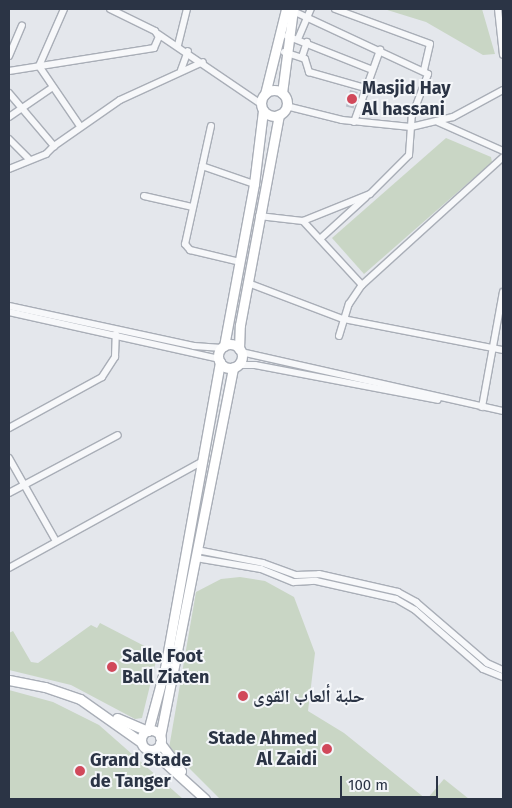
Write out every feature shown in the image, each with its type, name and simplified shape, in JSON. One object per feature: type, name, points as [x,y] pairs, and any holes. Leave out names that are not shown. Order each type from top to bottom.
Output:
[{"type":"street","points":[[39,66],[64,9]]},
{"type":"street","points":[[110,9],[188,51],[244,96],[262,108],[279,115]]},
{"type":"street","points":[[178,45],[187,9]]},
{"type":"street","points":[[298,39],[311,9]]},
{"type":"street","points":[[335,9],[430,44],[424,69]]},
{"type":"street","points":[[498,9],[503,55]]},
{"type":"street","points":[[291,10],[424,69],[428,74],[411,127],[411,149],[405,161],[320,239]]},
{"type":"street","points":[[286,106],[282,93],[284,52],[291,10]]},
{"type":"street","points":[[141,742],[148,731],[166,668],[204,461],[219,361],[254,184],[264,94],[291,10]]},
{"type":"street","points":[[9,56],[22,26]]},
{"type":"street","points":[[9,71],[148,50],[157,43],[158,34]]},
{"type":"street","points":[[287,36],[307,42],[370,69]]},
{"type":"street","points":[[307,42],[302,57],[309,72],[365,88]]},
{"type":"street","points":[[354,122],[370,69],[380,50]]},
{"type":"street","points":[[180,70],[188,51]]},
{"type":"street","points":[[284,52],[302,57]]},
{"type":"street","points":[[9,169],[28,158],[46,154],[80,126],[120,100],[180,70],[203,62]]},
{"type":"street","points":[[39,66],[80,126]]},
{"type":"street","points":[[9,117],[53,87]]},
{"type":"street","points":[[264,94],[275,90],[282,93]]},
{"type":"street","points":[[286,106],[354,122],[411,127],[438,122],[503,90]]},
{"type":"street","points":[[9,93],[24,108],[54,146]]},
{"type":"street","points":[[151,750],[160,740],[196,554],[235,366],[240,350],[248,282],[279,115],[286,106]]},
{"type":"street","points":[[438,122],[503,151]]},
{"type":"street","points":[[211,126],[192,207],[187,247],[240,262]]},
{"type":"street","points":[[9,138],[28,158]]},
{"type":"street","points":[[339,336],[343,319],[362,285],[503,157]]},
{"type":"street","points":[[202,166],[254,184]]},
{"type":"street","points":[[259,216],[303,221],[370,194]]},
{"type":"street","points":[[144,196],[192,207]]},
{"type":"street","points":[[303,221],[362,285]]},
{"type":"street","points":[[248,282],[343,319],[503,350]]},
{"type":"street","points":[[482,407],[503,292]]},
{"type":"street","points":[[9,306],[194,346],[223,347],[240,350],[442,400]]},
{"type":"street","points":[[9,312],[116,336],[235,366],[255,365],[503,411]]},
{"type":"street","points":[[9,428],[102,377],[115,357],[116,328]]},
{"type":"street","points":[[9,493],[118,435]]},
{"type":"street","points":[[9,458],[56,541]]},
{"type":"street","points":[[9,568],[204,461]]},
{"type":"street","points":[[196,554],[263,563],[296,575],[319,574],[398,592],[416,602],[487,663],[503,670]]},
{"type":"street","points":[[196,554],[261,569],[294,582],[316,580],[396,599],[415,610],[483,669],[503,677]]},
{"type":"street","points":[[9,680],[61,692],[105,714],[148,731],[160,740],[190,785]]},
{"type":"street","points":[[105,714],[151,750],[205,799]]},
{"type":"green space","points":[[384,9],[482,9],[495,54],[483,55],[426,22]]},
{"type":"green space","points":[[446,138],[491,157],[492,162],[364,274],[332,238]]},
{"type":"green space","name":"حلبة ألعاب القوى","points":[[240,577],[265,581],[294,597],[315,653],[308,711],[344,733],[426,799],[220,799],[169,748],[196,592],[221,579]]},
{"type":"green space","name":"Salle Foot Ball Ziaten","points":[[100,623],[158,653],[142,718],[135,719],[71,685],[9,670],[9,633],[13,631],[31,662],[38,663],[91,625],[97,628]]},
{"type":"green space","name":"Grand Stade de Tanger","points":[[9,690],[53,702],[99,725],[183,799],[9,799]]},
{"type":"green space","points":[[444,779],[469,799],[427,799]]},
{"type":"building","name":"Masjid Hay Al hassani","points":[[350,90],[358,92],[354,108],[346,106]]},
{"type":"place","name":"Masjid Hay Al hassani","points":[[352,99]]},
{"type":"place","name":"Salle Foot Ball Ziaten","points":[[112,667]]},
{"type":"place","name":"حلبة ألعاب القوى","points":[[243,696]]},
{"type":"place","name":"Stade Ahmed Al Zaidi","points":[[327,749]]},
{"type":"place","name":"Grand Stade de Tanger","points":[[80,771]]}]
